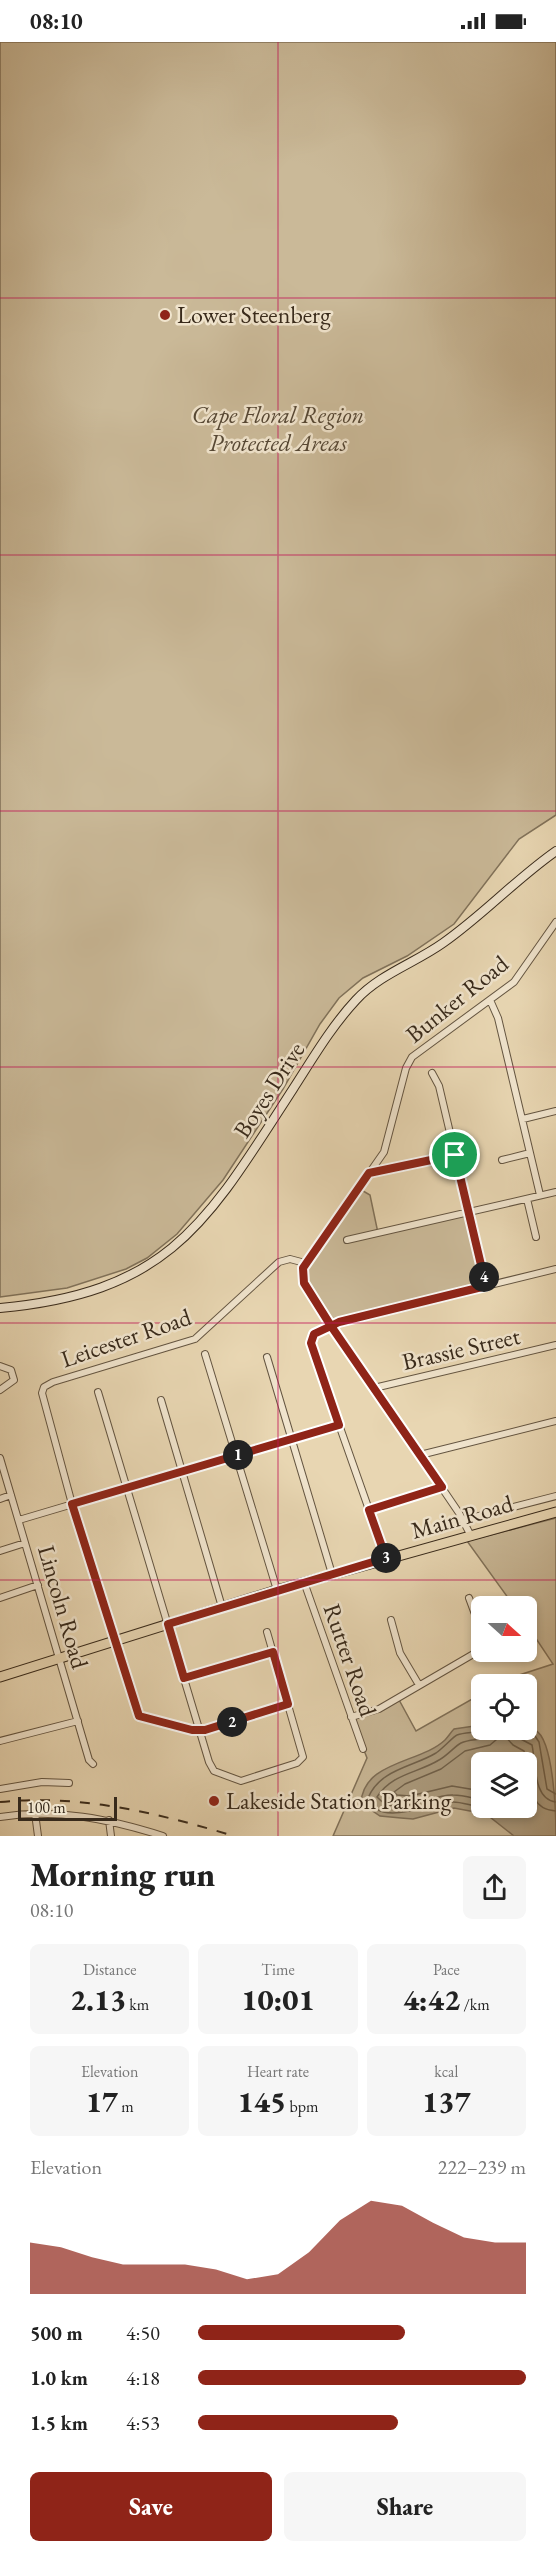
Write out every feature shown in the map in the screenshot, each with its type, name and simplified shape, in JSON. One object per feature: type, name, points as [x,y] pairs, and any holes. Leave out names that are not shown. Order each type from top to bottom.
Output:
[{"type":"main road","name":"Boyes Drive","points":[[0,1308],[51,1302],[96,1290],[135,1273],[172,1249],[209,1213],[238,1174],[324,1040],[355,1001],[380,980],[428,953],[463,928],[556,851]]},
{"type":"main road","name":"Main Road","points":[[0,1677],[277,1590],[470,1534],[556,1512]]},
{"type":"street","name":"Bunker Road","points":[[304,1263],[387,1146],[409,1061],[421,1048],[490,1000],[519,976],[556,922]]},
{"type":"street","points":[[490,1000],[496,1010],[540,1195]]},
{"type":"street","points":[[432,1073],[439,1086],[486,1286]]},
{"type":"street","points":[[523,1119],[556,1111]]},
{"type":"street","points":[[502,1160],[530,1153]]},
{"type":"street","points":[[369,1173],[455,1155]]},
{"type":"street","points":[[347,1240],[556,1192]]},
{"type":"street","points":[[527,1199],[536,1238]]},
{"type":"street","name":"Leicester Road","points":[[72,1504],[47,1418],[42,1389],[53,1382],[195,1338],[279,1263],[290,1259],[304,1263]]},
{"type":"street","points":[[304,1263],[304,1283],[442,1487],[470,1534]]},
{"type":"street","points":[[386,1558],[311,1343],[314,1334],[339,1322],[556,1269]]},
{"type":"street","name":"Brassie Street","points":[[374,1388],[556,1345]]},
{"type":"street","points":[[205,1354],[277,1590]]},
{"type":"street","points":[[267,1357],[332,1574]]},
{"type":"street","points":[[0,1366],[11,1370],[14,1380],[0,1390]]},
{"type":"street","points":[[98,1392],[212,1768],[241,1781],[297,1763],[303,1755],[267,1632]]},
{"type":"street","points":[[161,1400],[222,1607]]},
{"type":"street","points":[[420,1455],[556,1421]]},
{"type":"street","points":[[18,1520],[339,1425]]},
{"type":"street","name":"Lincoln Road","points":[[0,1458],[89,1760],[93,1764]]},
{"type":"street","points":[[369,1510],[442,1487]]},
{"type":"street","points":[[0,1499],[11,1495]]},
{"type":"street","points":[[463,1520],[556,1496]]},
{"type":"street","points":[[72,1504],[138,1715],[199,1731],[288,1704]]},
{"type":"street","points":[[518,1506],[522,1520]]},
{"type":"street","points":[[0,1551],[25,1543]]},
{"type":"street","name":"Rutter Road","points":[[304,1582],[363,1749]]},
{"type":"street","points":[[0,1598],[38,1585]]},
{"type":"street","points":[[469,1598],[471,1603]]},
{"type":"street","points":[[391,1620],[400,1653],[419,1685]]},
{"type":"street","points":[[184,1678],[273,1652]]},
{"type":"street","points":[[351,1717],[379,1708],[471,1655]]},
{"type":"street","points":[[0,1741],[78,1721]]},
{"type":"street","points":[[0,1788],[42,1782],[69,1783]]},
{"type":"street","points":[[35,1813],[38,1836]]},
{"type":"street","points":[[0,1817],[35,1813],[109,1820],[163,1836]]},
{"type":"street","points":[[109,1820],[111,1836]]},
{"type":"green space","name":"Cape Floral Region Protected Areas","points":[[0,42],[556,42],[556,815],[519,839],[454,924],[407,956],[363,978],[339,998],[320,1024],[283,1089],[223,1180],[177,1234],[147,1258],[126,1269],[67,1288],[0,1297]]},
{"type":"green space","points":[[358,1188],[370,1195],[378,1233],[468,1212],[486,1286],[331,1326],[304,1283],[305,1263]]},
{"type":"green space","points":[[556,1518],[556,1836],[333,1836],[367,1758],[351,1717],[379,1709],[398,1698],[416,1731],[471,1700],[471,1740],[537,1740],[537,1674],[522,1674],[553,1664],[537,1640],[537,1596],[507,1596],[467,1541]]},
{"type":"water","points":[[471,1726],[471,1740],[537,1740],[537,1732],[541,1736],[550,1762],[556,1836],[514,1836],[491,1818],[537,1818],[537,1752],[471,1752],[471,1811],[454,1808],[413,1819],[380,1816],[361,1803],[364,1789],[382,1771],[435,1748],[454,1729]]},
{"type":"railway","points":[[0,1802],[60,1801],[118,1807],[234,1836]]},
{"type":"place","name":"Lower Steenberg","points":[[165,315]]},
{"type":"place","name":"Lakeside Station Parking","points":[[214,1801]]},
{"type":"route","points":[[455,1155],[369,1173],[304,1263],[302,1272],[304,1283],[331,1326],[314,1334],[311,1343],[339,1425],[72,1504],[139,1716],[199,1731],[288,1704],[273,1652],[184,1678],[168,1624],[386,1558],[369,1510],[442,1487],[331,1326],[339,1322],[486,1286],[455,1155]]}]
